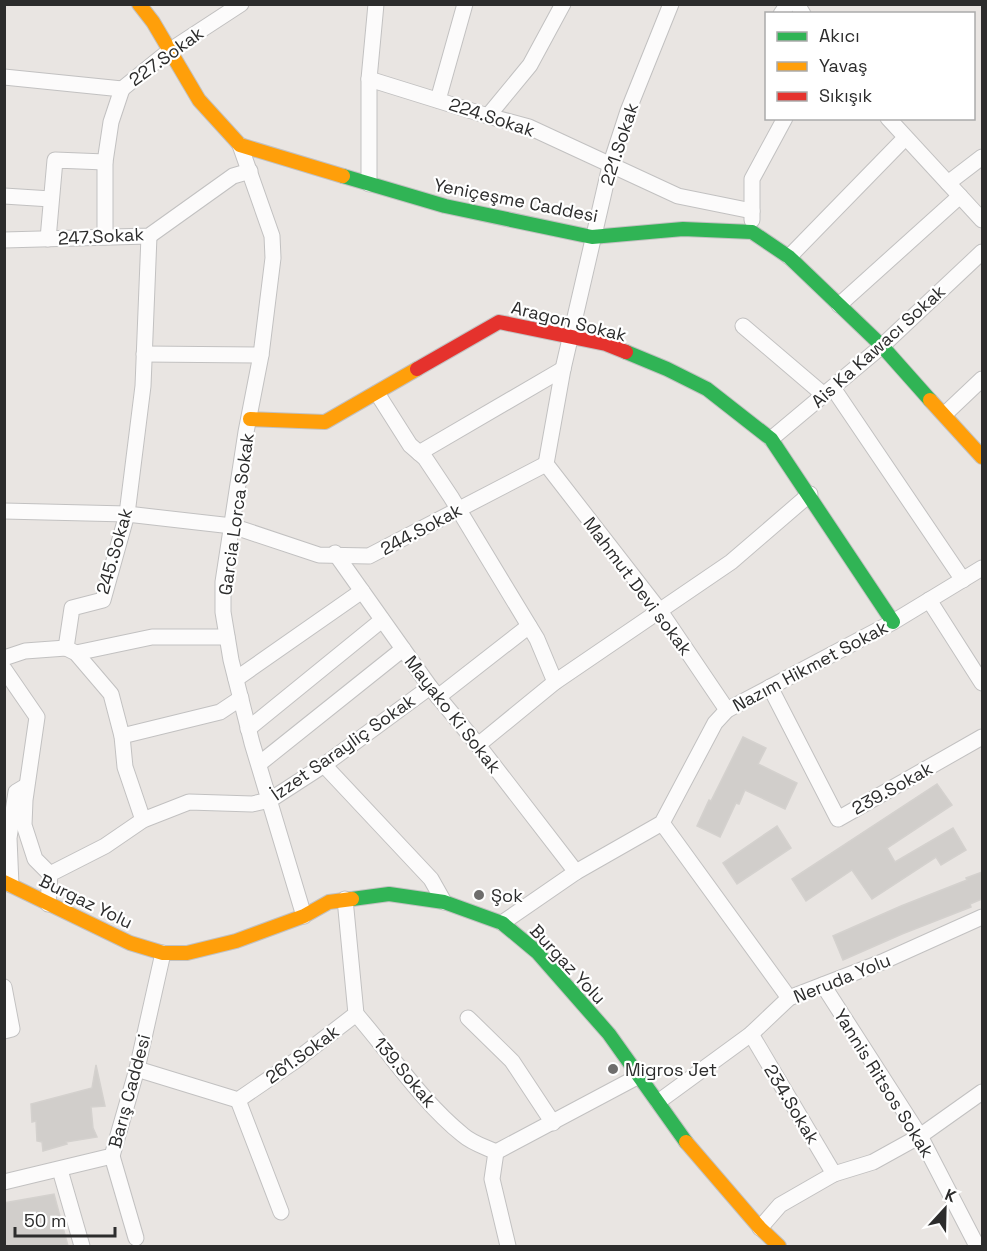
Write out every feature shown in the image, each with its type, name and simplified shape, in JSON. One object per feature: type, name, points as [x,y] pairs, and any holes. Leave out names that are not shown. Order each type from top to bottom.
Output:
[{"type":"street","points":[[140,4],[199,100],[240,145]]},
{"type":"street","name":"227.Sokak","points":[[122,89],[169,51],[241,4]]},
{"type":"street","points":[[369,184],[369,79],[376,4]]},
{"type":"street","points":[[438,100],[465,4]]},
{"type":"street","points":[[488,116],[530,65],[563,4]]},
{"type":"street","name":"221.Sokak","points":[[546,464],[563,369],[610,166],[628,111],[671,4]]},
{"type":"street","points":[[4,76],[122,89],[111,122],[105,162],[105,237]]},
{"type":"street","name":"224.Sokak","points":[[369,79],[529,127],[678,196],[752,211]]},
{"type":"street","points":[[784,120],[752,179],[752,232],[789,257],[882,346],[982,457]]},
{"type":"street","points":[[890,120],[982,220]]},
{"type":"street","points":[[789,257],[905,138]]},
{"type":"street","name":"Garcia Lorca Sokak","points":[[240,145],[272,236],[273,258],[261,355],[223,582],[223,612],[248,729],[304,916]]},
{"type":"street","name":"Yeniçeşme Caddesi","points":[[240,145],[445,206],[592,237],[684,229],[752,232]]},
{"type":"street","points":[[948,183],[982,157]]},
{"type":"street","points":[[48,238],[55,160],[105,162]]},
{"type":"street","name":"247.Sokak","points":[[4,240],[149,236],[233,176],[250,171]]},
{"type":"street","points":[[4,196],[51,200]]},
{"type":"street","points":[[839,305],[960,196]]},
{"type":"street","name":"245.Sokak","points":[[71,650],[72,608],[103,600],[127,514],[143,386],[149,236]]},
{"type":"street","name":"Ais Ka Kawacı Sokak","points":[[771,439],[882,346],[982,252]]},
{"type":"street","name":"Aragon Sokak","points":[[249,419],[325,422],[499,322],[606,344],[667,369],[706,389],[771,439],[810,494],[893,622]]},
{"type":"street","points":[[743,326],[829,391],[963,580]]},
{"type":"street","points":[[144,354],[261,355]]},
{"type":"street","points":[[419,453],[563,369]]},
{"type":"street","points":[[945,414],[982,379]]},
{"type":"street","points":[[377,393],[410,445],[425,458],[458,510],[537,639],[555,682]]},
{"type":"street","name":"244.Sokak","points":[[4,511],[127,514],[232,526],[319,555],[369,556],[546,464]]},
{"type":"street","name":"Mahmut Devi sokak","points":[[546,464],[660,611],[727,710]]},
{"type":"street","points":[[478,745],[555,682],[731,562],[810,494]]},
{"type":"street","name":"Mayako Ki Sokak","points":[[336,554],[434,692],[576,872]]},
{"type":"street","name":"Nazım Hikmet Sokak","points":[[662,824],[715,723],[727,710],[893,622],[982,568]]},
{"type":"street","points":[[236,679],[362,591]]},
{"type":"street","points":[[929,600],[982,683]]},
{"type":"street","points":[[248,729],[382,620]]},
{"type":"street","name":"İzzet Sarayliç Sokak","points":[[50,874],[105,846],[143,820],[189,802],[252,804],[270,800],[434,692],[529,626]]},
{"type":"street","points":[[4,658],[25,651],[71,650],[152,637],[227,636]]},
{"type":"street","points":[[259,764],[403,649]]},
{"type":"street","points":[[71,650],[111,694],[123,736],[125,767],[143,820]]},
{"type":"street","points":[[4,669],[37,717],[24,825],[35,859],[50,874],[48,904]]},
{"type":"street","name":"239.Sokak","points":[[770,687],[838,819],[982,737]]},
{"type":"street","points":[[123,736],[220,712],[241,698]]},
{"type":"street","points":[[324,765],[431,879],[444,902]]},
{"type":"street","points":[[8,884],[9,838],[16,792],[27,786]]},
{"type":"street","points":[[502,923],[576,872],[662,824],[789,998]]},
{"type":"street","name":"Burgaz Yolu","points":[[8,884],[130,943],[163,953],[187,953],[236,941],[304,916],[329,902],[389,894],[444,902],[502,923],[537,952],[609,1034],[694,1154],[779,1246]]},
{"type":"street","name":"261.Sokak","points":[[238,1100],[295,1062],[356,1014],[345,899]]},
{"type":"street","name":"Neruda Yolu","points":[[658,1102],[751,1034],[789,998],[882,962],[982,917]]},
{"type":"street","name":"Barış Caddesi","points":[[4,1182],[112,1156],[137,1069],[163,953]]},
{"type":"street","name":"Yannis Ritsos Sokak","points":[[823,985],[920,1136],[977,1246]]},
{"type":"street","points":[[4,987],[8,1030]]},
{"type":"street","name":"139.Sokak","points":[[356,1014],[386,1048],[420,1094],[464,1137],[496,1152]]},
{"type":"street","points":[[468,1017],[512,1061],[553,1123]]},
{"type":"street","name":"234.Sokak","points":[[751,1034],[834,1174]]},
{"type":"street","points":[[137,1069],[238,1100],[281,1212]]},
{"type":"street","points":[[508,1246],[492,1179],[496,1152],[639,1076]]},
{"type":"street","points":[[760,1228],[780,1205],[834,1174],[873,1162],[920,1136],[982,1092]]},
{"type":"street","points":[[112,1156],[136,1238]]},
{"type":"street","points":[[60,1170],[82,1246]]},
{"type":"building","points":[[743,737],[766,748],[758,764],[797,783],[785,809],[745,790],[739,804],[736,803],[720,837],[697,826]]},
{"type":"building","points":[[937,784],[952,805],[887,848],[895,862],[953,828],[966,850],[941,865],[936,857],[872,899],[852,870],[806,901],[792,879]]},
{"type":"building","points":[[777,826],[791,848],[737,884],[723,863]]},
{"type":"building","points":[[982,872],[982,899],[970,904],[971,907],[843,960],[833,936]]},
{"type":"building","points":[[96,1065],[105,1106],[91,1107],[93,1128],[97,1137],[66,1142],[67,1144],[43,1151],[42,1142],[37,1141],[36,1121],[32,1122],[31,1104],[92,1088]]},
{"type":"building","points":[[54,1194],[68,1246],[4,1246],[4,1203]]},
{"type":"traffic: fast","points":[[343,176],[445,206],[592,237],[683,229],[752,232],[789,257],[882,346],[930,400]]},
{"type":"traffic: fast","points":[[626,352],[707,389],[771,439],[893,622]]},
{"type":"traffic: fast","points":[[352,899],[389,894],[444,902],[502,923],[537,952],[609,1034],[686,1142]]},
{"type":"traffic: slow","points":[[139,4],[153,22],[199,100],[240,145],[343,176]]},
{"type":"traffic: slow","points":[[250,419],[325,422],[417,369]]},
{"type":"traffic: slow","points":[[930,400],[982,457]]},
{"type":"traffic: slow","points":[[4,882],[130,943],[163,953],[187,953],[236,941],[304,916],[329,902],[352,899]]},
{"type":"traffic: slow","points":[[686,1142],[760,1228],[779,1246]]},
{"type":"traffic: jam","points":[[417,369],[499,322],[606,344],[626,352]]},
{"type":"place","name":"Şok","points":[[479,895]]},
{"type":"place","name":"Migros Jet","points":[[613,1069]]}]
